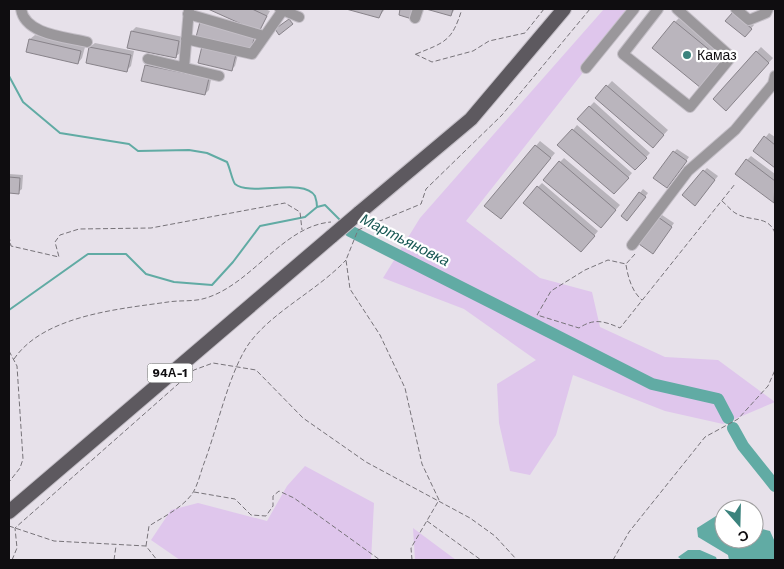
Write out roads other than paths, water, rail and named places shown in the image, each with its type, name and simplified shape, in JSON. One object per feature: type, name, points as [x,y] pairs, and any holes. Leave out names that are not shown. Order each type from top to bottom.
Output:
[{"type":"main road","name":"94А-1","points":[[9,512],[334,229],[359,213],[471,119],[564,9]]},
{"type":"lane","points":[[21,9],[24,18],[39,30],[87,42]]},
{"type":"lane","points":[[186,39],[252,54],[282,9],[299,17]]},
{"type":"lane","points":[[586,68],[634,9]]},
{"type":"lane","points":[[658,9],[623,54],[690,108],[731,57],[677,9]]},
{"type":"lane","points":[[736,9],[749,20],[766,13],[768,9]]},
{"type":"lane","points":[[184,67],[189,11],[264,36]]},
{"type":"lane","points":[[148,58],[219,76]]},
{"type":"lane","points":[[632,244],[688,171],[735,130],[773,84],[775,76]]},
{"type":"waterway","points":[[9,76],[23,102],[60,133],[129,144],[138,151],[189,150],[207,153],[227,162],[235,184],[252,189],[300,188],[309,191],[315,196],[317,207]]},
{"type":"waterway","name":"Мартьяновка","points":[[9,310],[88,254],[126,254],[146,274],[174,282],[212,285],[233,262],[260,226],[305,217],[317,207],[325,205],[342,222]]},
{"type":"waterway","name":"Мартьяновка","points":[[350,231],[652,384],[718,399],[728,418]]},
{"type":"waterway","name":"Мартьяновка","points":[[733,428],[743,446],[775,486]]},
{"type":"place","name":"Камаз","points":[[687,55]]}]
